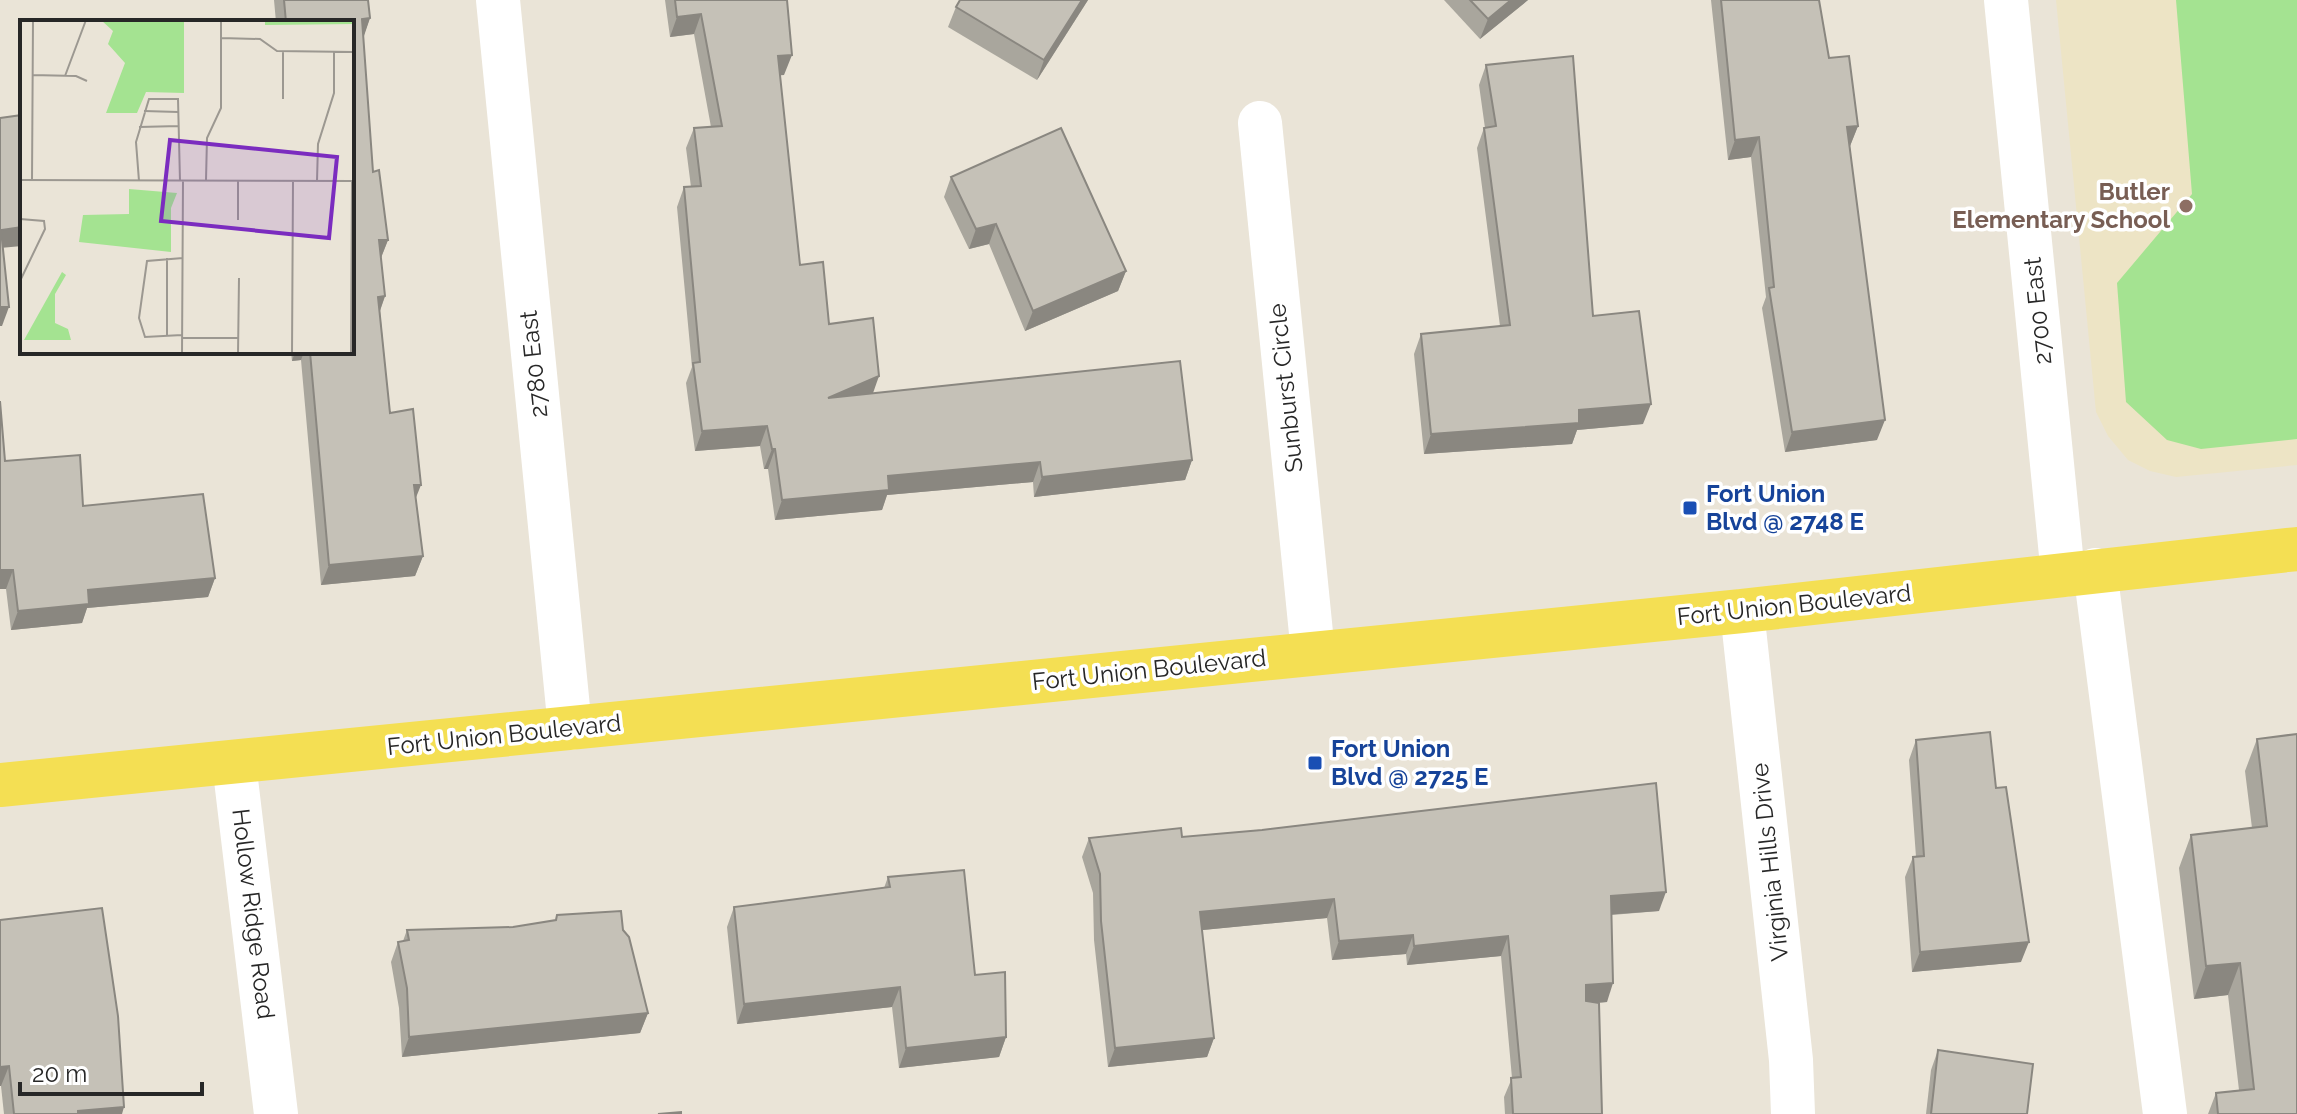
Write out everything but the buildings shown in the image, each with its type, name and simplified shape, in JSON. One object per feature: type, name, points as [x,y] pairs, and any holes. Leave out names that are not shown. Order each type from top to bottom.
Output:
[{"type":"main road","name":"Fort Union Boulevard","points":[[0,785],[1742,611],[2297,549]]},
{"type":"street","name":"2780 East","points":[[498,0],[570,728]]},
{"type":"street","name":"2700 East","points":[[2006,0],[2079,573],[2165,1114]]},
{"type":"street","name":"Sunburst Circle","points":[[1260,123],[1313,653]]},
{"type":"street","name":"Virginia Hills Drive","points":[[1742,611],[1791,1060],[1793,1114]]},
{"type":"street","name":"Hollow Ridge Road","points":[[234,763],[276,1114]]},
{"type":"shaded area","name":"Butler Elementary School","points":[[2056,0],[2297,0],[2297,465],[2176,477],[2150,471],[2128,460],[2108,436],[2096,412]]},
{"type":"green space","name":"Butler Elementary School","points":[[2176,0],[2297,0],[2297,439],[2201,449],[2167,440],[2126,402],[2117,283],[2192,194]]},
{"type":"place","name":"Butler Elementary School","points":[[2186,206]]},
{"type":"place","name":"Fort Union Blvd @ 2748 E","points":[[1690,508]]},
{"type":"place","name":"Fort Union Blvd @ 2725 E","points":[[1315,763]]}]
